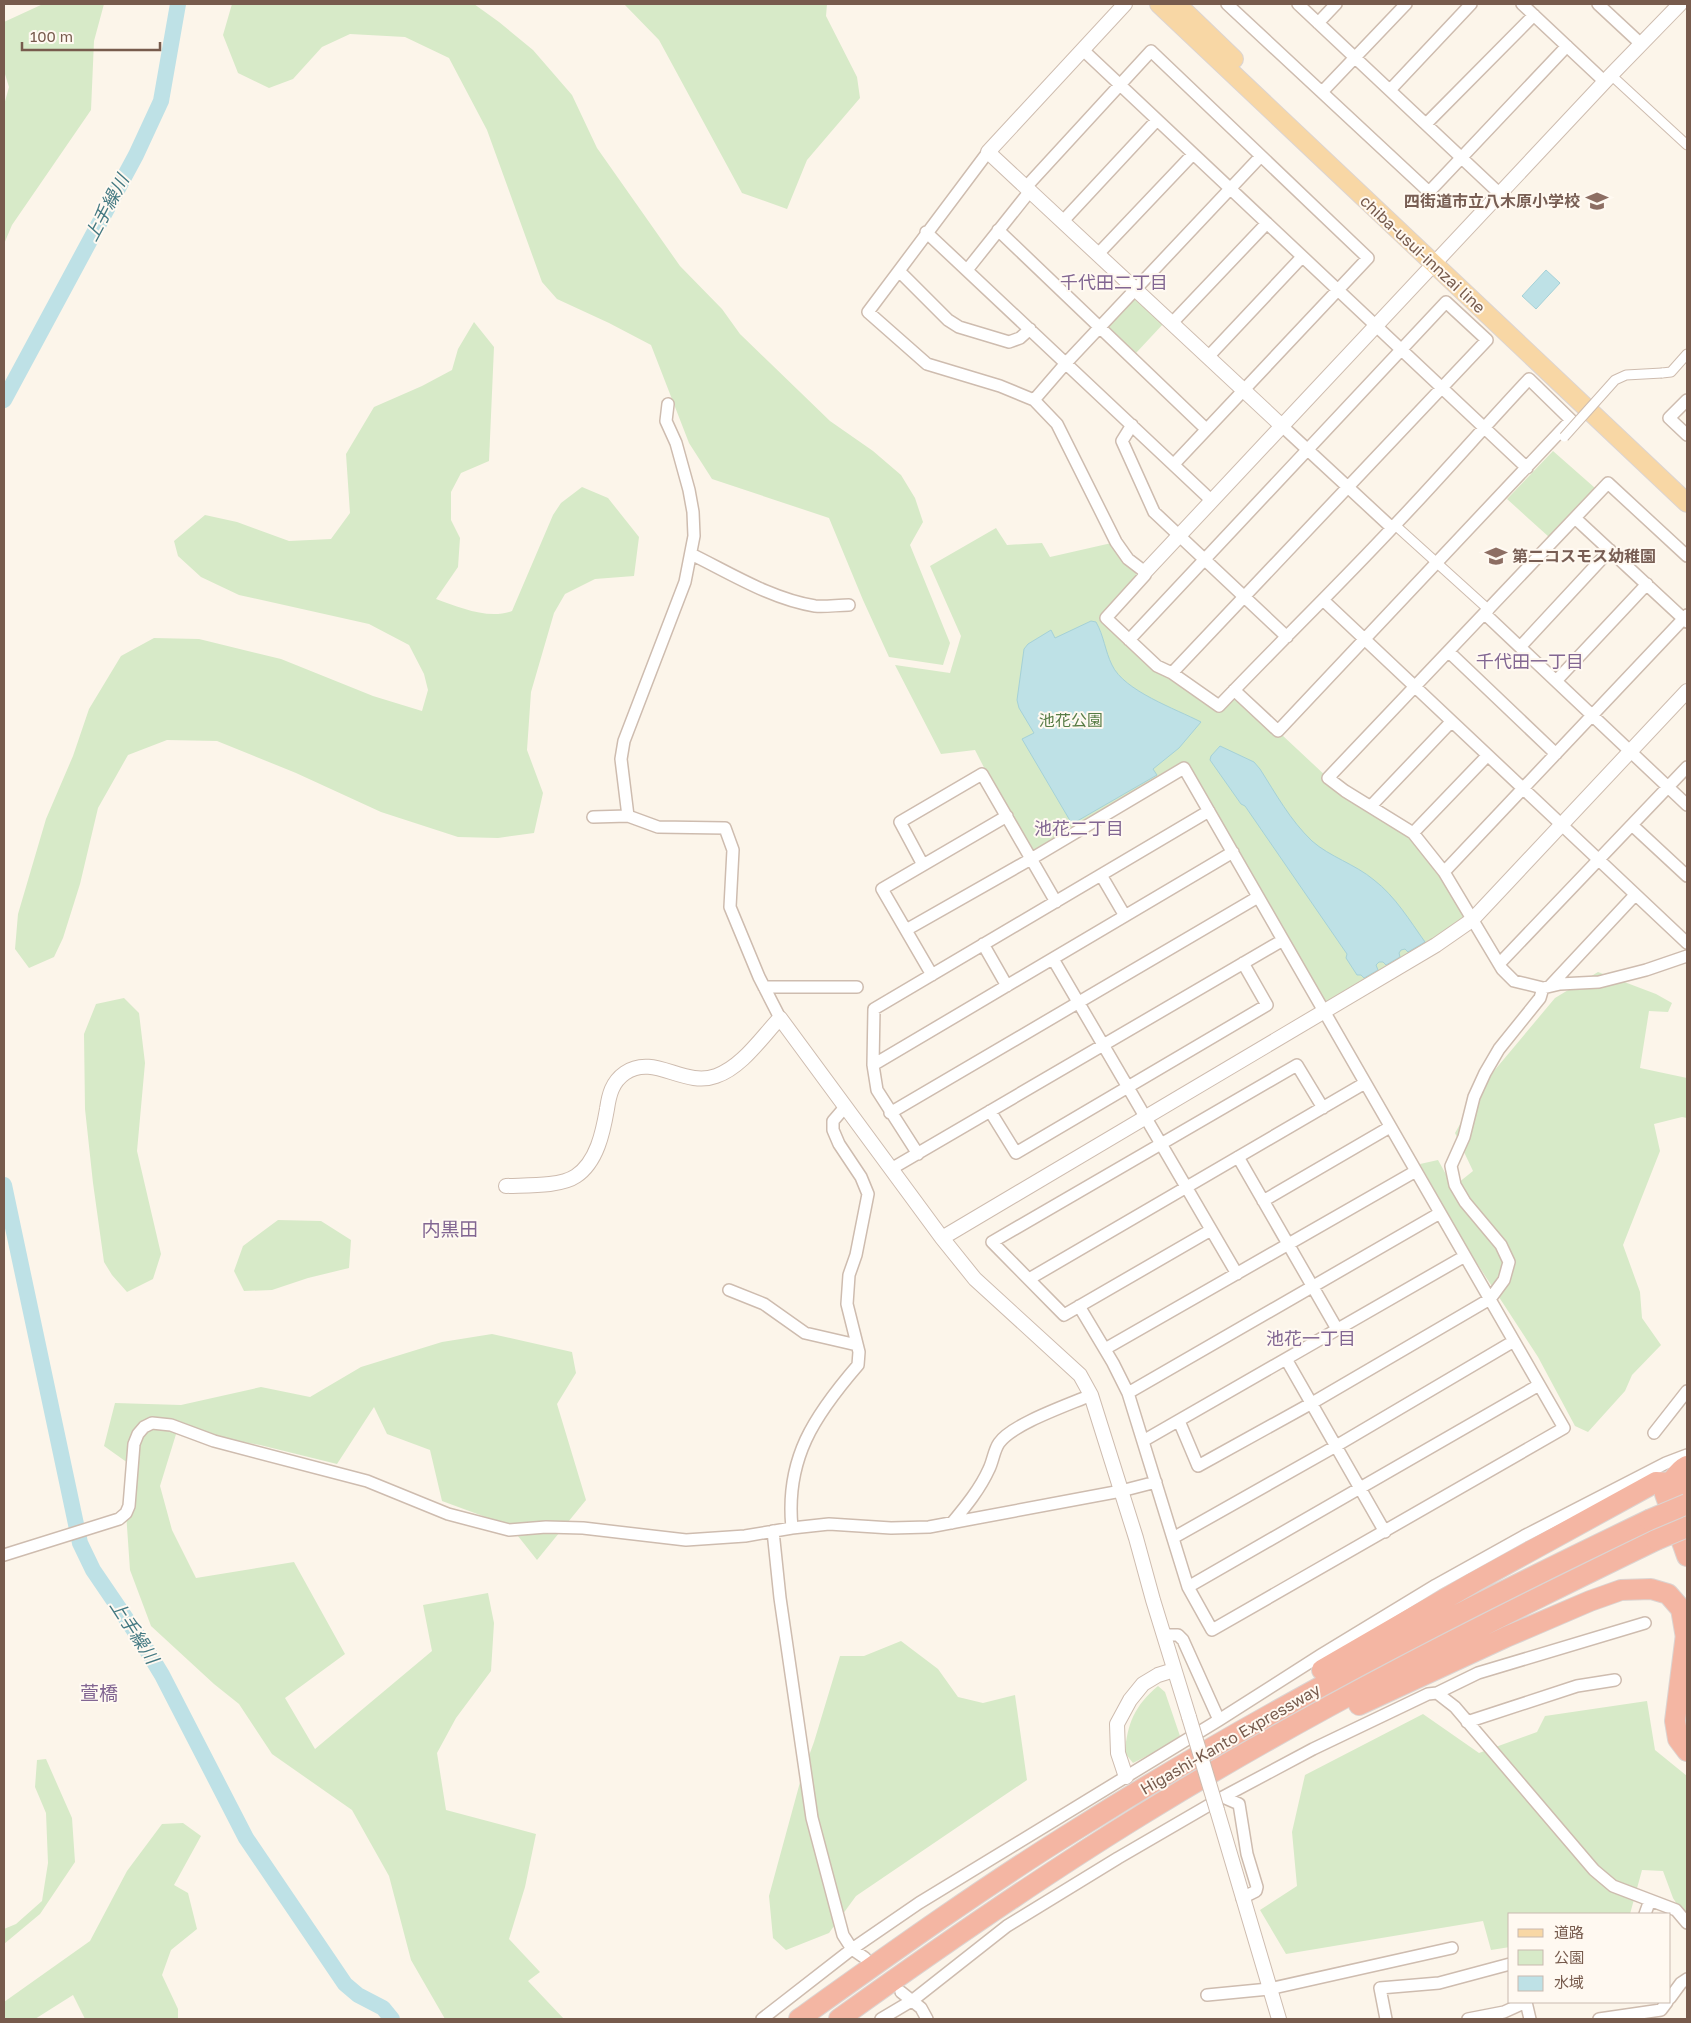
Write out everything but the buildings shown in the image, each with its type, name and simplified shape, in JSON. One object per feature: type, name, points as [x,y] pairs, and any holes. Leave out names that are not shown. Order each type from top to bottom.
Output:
[{"type":"highway","points":[[1687,1466],[1670,1482],[1665,1494],[1687,1556]]},
{"type":"highway","points":[[1169,1773],[1317,1673],[1656,1482],[1670,1482],[1681,1487],[1687,1508]]},
{"type":"highway","name":"Higashi-Kanto Expressway","points":[[799,2019],[859,1976],[1076,1829],[1169,1773],[1373,1657],[1511,1586],[1649,1520],[1687,1504]]},
{"type":"highway","name":"Higashi-Kanto Expressway","points":[[839,2019],[1066,1862],[1198,1781],[1408,1665],[1521,1606],[1656,1540],[1687,1527]]},
{"type":"highway","points":[[1198,1781],[1459,1659],[1590,1601],[1621,1590],[1651,1589],[1668,1594],[1681,1609],[1686,1632],[1675,1721],[1678,1739],[1687,1751]]},
{"type":"main road","name":"chiba-usui-innzai line","points":[[1158,4],[1687,487]]},
{"type":"main road","name":"chiba-usui-innzai line","points":[[1177,4],[1687,503]]},
{"type":"street","points":[[1125,4],[988,152],[926,232],[899,272],[868,312],[927,364],[1000,386],[1034,400],[1057,424],[1116,542],[1128,560],[1145,572]]},
{"type":"street","points":[[1227,4],[1429,192],[1566,46]]},
{"type":"street","points":[[1298,4],[1500,194]]},
{"type":"street","points":[[1318,23],[1336,4]]},
{"type":"street","points":[[1322,92],[1406,4]]},
{"type":"street","points":[[1390,90],[1472,4]]},
{"type":"street","points":[[1522,4],[1566,46],[1608,78],[1687,145]]},
{"type":"street","points":[[1598,4],[1641,44]]},
{"type":"street","points":[[1234,690],[1278,731],[1571,420],[1529,379],[1394,526],[1234,690],[1219,706],[1172,673],[1156,666],[1106,618],[1145,575],[1145,572],[1608,78],[1680,4]]},
{"type":"street","points":[[1426,124],[1534,15]]},
{"type":"street","points":[[1083,50],[1527,468]]},
{"type":"street","points":[[967,270],[1028,189],[1151,51],[1368,258],[1174,464]]},
{"type":"street","points":[[1062,221],[1158,120]]},
{"type":"street","points":[[988,152],[1348,487],[1438,563],[1520,647],[1687,805]]},
{"type":"street","points":[[1098,254],[1193,154]]},
{"type":"street","points":[[1034,400],[1099,327],[1261,156]]},
{"type":"street","points":[[1172,323],[1267,223]]},
{"type":"street","points":[[998,230],[1206,429]]},
{"type":"street","points":[[926,232],[1212,501]]},
{"type":"street","points":[[1208,357],[1302,257]]},
{"type":"street","points":[[899,272],[948,320],[959,327],[1009,342],[1020,338],[1030,330]]},
{"type":"street","points":[[1130,640],[1446,302],[1487,340],[1172,673]]},
{"type":"street","points":[[1552,441],[1558,444],[1620,376],[1671,372],[1687,354]]},
{"type":"street","points":[[1687,400],[1669,418],[1687,435]]},
{"type":"street","points":[[628,816],[621,759],[624,741],[685,582],[694,536],[693,512],[676,443],[666,421],[668,404]]},
{"type":"street","points":[[1132,425],[1122,441],[1154,512],[1286,637]]},
{"type":"street","points":[[1687,556],[1608,483],[1328,778],[1414,833],[1444,872],[1500,964],[1514,981],[1546,987],[1560,984],[1605,981],[1687,956]]},
{"type":"street","points":[[1444,872],[1686,618],[1575,518]]},
{"type":"street","points":[[1520,647],[1610,550]]},
{"type":"street","points":[[691,554],[761,588],[794,601],[816,606],[849,605]]},
{"type":"street","points":[[1556,681],[1647,584]]},
{"type":"street","points":[[1322,600],[1635,895],[1684,936]]},
{"type":"street","points":[[1449,652],[1556,754]]},
{"type":"street","points":[[942,1238],[1436,944],[1472,920],[1687,691]]},
{"type":"street","points":[[1370,806],[1451,722]]},
{"type":"street","points":[[1414,833],[1487,756]]},
{"type":"street","points":[[1500,964],[1687,767]]},
{"type":"street","points":[[906,930],[1031,859],[1184,768],[1283,940],[1329,1008],[1365,1083],[1564,1428],[1386,1532],[1212,1630],[1188,1587],[1128,1393],[1105,1349],[1079,1306]]},
{"type":"street","points":[[923,865],[900,822],[982,774],[1056,902]]},
{"type":"street","points":[[918,1154],[877,1090],[873,1065],[874,1009],[1209,811]]},
{"type":"street","points":[[593,817],[628,816],[658,827],[725,828],[733,850],[730,907],[764,987],[780,1018],[942,1238],[975,1279],[1080,1375],[1091,1395],[1121,1491],[1278,2019]]},
{"type":"street","points":[[932,975],[882,889],[1007,816]]},
{"type":"street","points":[[1632,825],[1687,876]]},
{"type":"street","points":[[873,1065],[1233,852]]},
{"type":"street","points":[[1101,875],[1125,916]]},
{"type":"street","points":[[1179,1420],[1198,1466],[1312,1403],[1490,1299],[1504,1280],[1509,1262],[1501,1244],[1464,1202],[1455,1185],[1451,1166],[1464,1137],[1474,1097],[1499,1049],[1540,998],[1546,987],[1635,895]]},
{"type":"street","points":[[890,1113],[1258,897]]},
{"type":"street","points":[[891,1169],[1283,940]]},
{"type":"street","points":[[983,944],[1007,986]]},
{"type":"street","points":[[1053,959],[1237,1274]]},
{"type":"street","points":[[990,1111],[1016,1153],[1128,1088],[1268,1005],[1243,963]]},
{"type":"street","points":[[764,987],[857,987]]},
{"type":"street","points":[[506,1186],[560,1182],[576,1176],[584,1169],[596,1150],[603,1132],[608,1097],[614,1084],[624,1074],[636,1067],[652,1066],[673,1074],[698,1079],[714,1077],[729,1070],[780,1018]]},
{"type":"street","points":[[1211,1230],[1064,1315],[992,1242],[1298,1065],[1323,1108]]},
{"type":"street","points":[[1029,1279],[1365,1083]]},
{"type":"street","points":[[792,1528],[790,1503],[793,1474],[812,1425],[831,1397],[858,1365],[859,1352],[848,1304],[849,1274],[856,1254],[868,1194],[861,1177],[832,1130],[833,1121],[845,1107]]},
{"type":"street","points":[[1263,1201],[1390,1127]]},
{"type":"street","points":[[1238,1157],[1338,1329]]},
{"type":"street","points":[[1105,1349],[1416,1171]]},
{"type":"street","points":[[1128,1393],[1440,1213]]},
{"type":"street","points":[[1143,1441],[1465,1256]]},
{"type":"street","points":[[729,1290],[764,1304],[805,1332],[857,1345]]},
{"type":"street","points":[[1173,1538],[1336,1446],[1514,1341]]},
{"type":"street","points":[[1286,1359],[1386,1532]]},
{"type":"street","points":[[1188,1587],[1540,1385]]},
{"type":"street","points":[[1654,1433],[1687,1391]]},
{"type":"street","points":[[952,1523],[975,1495],[990,1468],[999,1444],[1008,1433],[1091,1395]]},
{"type":"street","points":[[4,1555],[119,1519],[126,1513],[129,1506],[134,1444],[138,1434],[152,1422],[171,1425],[214,1440],[367,1481],[448,1514],[509,1530],[546,1527],[583,1528],[686,1540],[736,1537],[829,1524],[891,1528],[929,1527],[1121,1491],[1156,1482]]},
{"type":"street","points":[[762,2019],[852,1949],[919,1903],[1436,1585],[1524,1536],[1666,1463],[1687,1455]]},
{"type":"street","points":[[773,1531],[780,1598],[812,1818],[843,1935],[852,1949],[865,1958]]},
{"type":"street","points":[[881,2019],[913,2000],[1007,1926],[1223,1797],[1322,1745],[1428,1694],[1437,1693],[1478,1673],[1645,1623]]},
{"type":"street","points":[[1164,1635],[1178,1635],[1183,1640],[1219,1720]]},
{"type":"street","points":[[1126,1776],[1118,1753],[1117,1724],[1130,1700],[1143,1684],[1158,1675],[1174,1670]]},
{"type":"street","points":[[1467,1722],[1577,1686],[1616,1680]]},
{"type":"street","points":[[1437,1693],[1454,1707],[1594,1870],[1613,1886],[1676,1910],[1687,1923]]},
{"type":"street","points":[[1223,1797],[1238,1804],[1247,1854],[1257,1887],[1256,1891],[1242,1898]]},
{"type":"street","points":[[1645,1913],[1650,1900]]},
{"type":"street","points":[[1207,1995],[1269,1989],[1452,1948]]},
{"type":"street","points":[[1386,2019],[1380,1988],[1439,1983],[1508,1965]]},
{"type":"street","points":[[1671,1997],[1681,1983],[1687,1979]]},
{"type":"street","points":[[901,1992],[921,2008],[927,2019]]},
{"type":"street","points":[[1468,2019],[1504,2012],[1524,2003]]},
{"type":"street","points":[[1526,2003],[1530,2019]]},
{"type":"street","points":[[1599,2019],[1661,2010],[1666,2003]]},
{"type":"green space","points":[[43,4],[104,4],[94,41],[91,110],[12,225],[4,244],[4,105],[9,87],[4,71],[4,22]]},
{"type":"green space","points":[[232,4],[474,4],[533,50],[572,95],[597,148],[680,266],[722,309],[740,334],[830,421],[873,451],[901,475],[915,498],[923,522],[910,545],[950,643],[943,665],[889,657],[829,518],[712,479],[689,443],[651,345],[557,299],[542,282],[487,130],[449,58],[405,37],[350,34],[322,47],[293,79],[269,88],[238,73],[223,35]]},
{"type":"green space","points":[[624,4],[827,4],[826,16],[857,77],[860,98],[807,160],[787,209],[742,193],[659,40]]},
{"type":"green space","points":[[1135,296],[1164,323],[1136,353],[1106,325]]},
{"type":"green space","points":[[474,322],[494,347],[489,461],[461,473],[451,492],[451,520],[460,538],[458,567],[436,599],[464,609],[483,613],[493,614],[512,611],[553,515],[561,503],[582,487],[608,498],[639,537],[634,576],[595,579],[565,594],[554,613],[531,692],[527,750],[543,793],[534,833],[498,838],[458,837],[381,812],[296,773],[217,741],[167,740],[128,755],[98,808],[80,884],[63,938],[54,957],[29,968],[15,949],[18,914],[46,819],[73,756],[89,709],[121,656],[154,638],[199,639],[281,659],[373,696],[422,711],[428,690],[424,674],[409,645],[369,624],[239,595],[201,577],[178,556],[174,541],[205,515],[237,522],[289,541],[331,539],[350,513],[346,454],[374,407],[422,386],[452,370],[458,349]]},
{"type":"green space","points":[[1553,451],[1595,488],[1549,537],[1507,499]]},
{"type":"green space","name":"池花公園","points":[[996,528],[1007,545],[1042,543],[1050,557],[1116,542],[1145,575],[1110,613],[1129,640],[1218,706],[1234,690],[1328,778],[1413,833],[1472,920],[1324,1011],[1184,768],[1031,859],[975,750],[941,754],[895,665],[950,673],[961,636],[930,566]]},
{"type":"green space","points":[[1598,972],[1656,994],[1672,1003],[1668,1012],[1649,1011],[1640,1068],[1687,1078],[1687,1118],[1682,1117],[1654,1124],[1660,1151],[1623,1245],[1640,1292],[1642,1318],[1661,1345],[1632,1375],[1625,1391],[1588,1432],[1575,1426],[1538,1357],[1465,1245],[1420,1164],[1438,1160],[1453,1187],[1473,1171],[1455,1133],[1483,1084],[1555,998]]},
{"type":"green space","points":[[124,998],[139,1013],[145,1063],[137,1151],[161,1254],[153,1279],[127,1292],[112,1275],[104,1262],[85,1109],[84,1034],[96,1004]]},
{"type":"green space","points":[[278,1220],[321,1221],[351,1240],[349,1268],[308,1278],[272,1290],[244,1291],[234,1271],[243,1246]]},
{"type":"green space","points":[[492,1334],[572,1352],[576,1373],[557,1404],[586,1500],[537,1560],[510,1526],[442,1501],[430,1450],[387,1434],[374,1407],[337,1464],[260,1445],[177,1431],[160,1486],[172,1530],[196,1578],[294,1562],[345,1654],[285,1698],[315,1749],[432,1651],[423,1605],[488,1593],[494,1623],[491,1671],[456,1718],[437,1753],[446,1810],[536,1834],[525,1887],[509,1939],[540,1972],[528,1981],[564,2019],[445,2019],[411,1960],[389,1876],[352,1810],[272,1754],[239,1704],[214,1684],[151,1626],[130,1570],[125,1498],[135,1468],[104,1446],[115,1403],[181,1405],[261,1387],[310,1397],[361,1367],[442,1342]]},
{"type":"green space","points":[[901,1641],[938,1669],[958,1697],[983,1703],[1015,1695],[1027,1780],[856,1896],[829,1933],[786,1950],[773,1938],[769,1896],[802,1775],[840,1656],[864,1656]]},
{"type":"green space","points":[[1158,1686],[1165,1692],[1180,1736],[1133,1763],[1125,1753],[1130,1724],[1143,1700]]},
{"type":"green space","points":[[1647,1701],[1655,1750],[1687,1776],[1687,1920],[1673,1898],[1663,1871],[1642,1870],[1630,1913],[1508,1913],[1508,1947],[1491,1950],[1483,1921],[1286,1954],[1260,1910],[1297,1886],[1292,1832],[1305,1775],[1423,1714],[1479,1753],[1537,1732],[1545,1716]]},
{"type":"green space","points":[[46,1759],[72,1818],[75,1862],[40,1914],[4,1944],[4,1929],[16,1924],[42,1901],[48,1863],[46,1813],[35,1787],[37,1760]]},
{"type":"green space","points":[[183,1823],[201,1836],[174,1885],[188,1893],[197,1929],[171,1950],[162,1975],[178,2009],[178,2019],[85,2019],[73,1995],[35,2019],[4,2019],[4,2002],[90,1941],[127,1871],[162,1824]]},
{"type":"water","points":[[1546,270],[1560,283],[1536,309],[1522,296]]},
{"type":"water","points":[[1091,621],[1096,622],[1099,627],[1112,665],[1127,683],[1152,698],[1201,722],[1179,748],[1153,769],[1157,775],[1072,824],[1022,739],[1034,733],[1019,708],[1017,700],[1024,649],[1028,644],[1051,630],[1055,638]]},
{"type":"water","points":[[1220,746],[1254,762],[1290,816],[1304,833],[1319,847],[1359,869],[1382,886],[1402,909],[1425,942],[1408,952],[1405,949],[1401,950],[1399,953],[1400,957],[1386,965],[1383,962],[1379,962],[1376,965],[1378,970],[1364,978],[1361,975],[1357,975],[1346,958],[1347,954],[1245,806],[1241,804],[1210,760],[1211,756]]},
{"type":"waterway","name":"上手繰川","points":[[4,400],[136,155],[161,101],[178,4]]},
{"type":"waterway","name":"上手繰川","points":[[4,1185],[80,1543],[93,1570],[162,1675],[246,1838],[345,1984],[358,1995],[383,2008],[392,2019]]},
{"type":"place","name":"四街道市立八木原小学校","points":[[1597,201]]},
{"type":"place","name":"第二コスモス幼稚園","points":[[1496,556]]},
{"type":"district","name":"千代田二丁目","points":[[1114,283]]},
{"type":"district","name":"千代田一丁目","points":[[1530,662]]},
{"type":"district","name":"池花二丁目","points":[[1079,829]]},
{"type":"district","name":"内黒田","points":[[450,1229]]},
{"type":"district","name":"池花一丁目","points":[[1311,1339]]},
{"type":"district","name":"萱橋","points":[[99,1693]]}]
